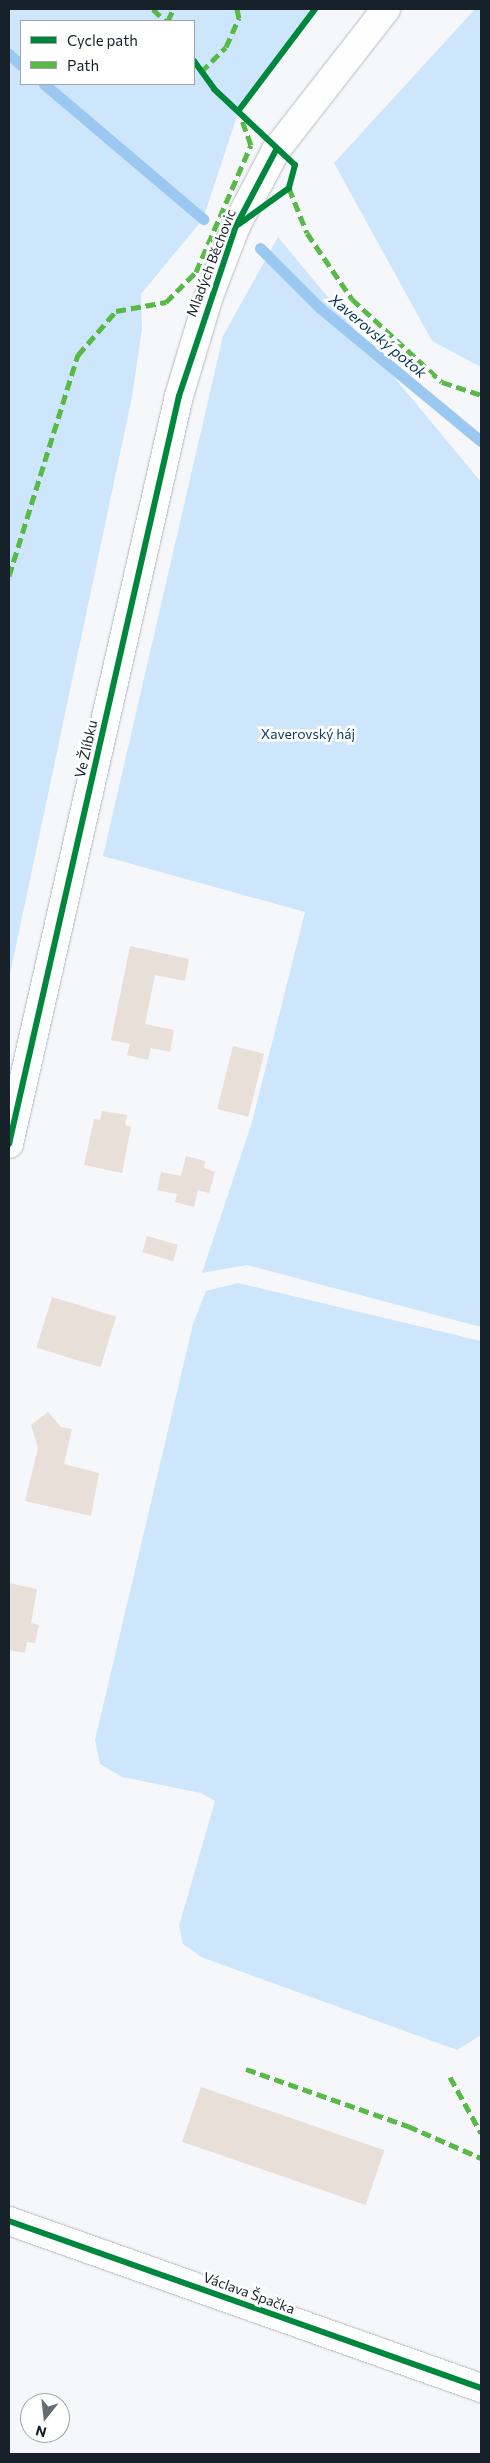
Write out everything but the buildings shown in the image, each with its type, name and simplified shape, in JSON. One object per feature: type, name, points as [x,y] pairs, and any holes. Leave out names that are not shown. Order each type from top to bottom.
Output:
[{"type":"street","name":"Mladých Běchovic","points":[[190,361],[236,226],[276,150],[386,9]]},
{"type":"street","name":"Ve Žlíbku","points":[[9,1144],[190,361]]},
{"type":"street","name":"Václava Špačka","points":[[9,2220],[481,2388]]},
{"type":"green space","points":[[9,9],[318,9],[239,110],[203,219],[141,294],[142,329],[132,397],[9,979]]},
{"type":"green space","points":[[475,9],[481,9],[481,367],[432,341],[334,163]]},
{"type":"green space","name":"Xaverovský háj","points":[[278,237],[481,482],[481,1327],[247,1265],[202,1273],[252,1122],[305,912],[103,856],[223,336]]},
{"type":"green space","points":[[238,1283],[481,1341],[481,2035],[457,2050],[201,1957],[183,1944],[179,1926],[215,1801],[201,1793],[122,1777],[100,1764],[95,1740],[193,1324],[206,1291]]},
{"type":"waterway","name":"Xaverovský potok","points":[[9,54],[20,64]]},
{"type":"waterway","name":"Xaverovský potok","points":[[45,85],[203,219]]},
{"type":"waterway","name":"Xaverovský potok","points":[[260,248],[320,308],[481,441]]},
{"type":"marked path","points":[[153,9],[164,20]]},
{"type":"marked path","points":[[168,20],[173,9]]},
{"type":"marked path","points":[[201,72],[226,47],[239,18],[237,9]]},
{"type":"marked path","points":[[9,576],[78,355],[116,311],[166,302],[196,272],[251,145],[241,118]]},
{"type":"marked path","points":[[289,188],[307,233],[352,299],[442,382],[481,395]]},
{"type":"marked path","points":[[246,2069],[408,2126],[481,2158]]},
{"type":"marked path","points":[[450,2077],[481,2133]]},
{"type":"cycle path","points":[[239,110],[315,9]]},
{"type":"cycle path","points":[[195,62],[214,89],[295,165],[289,188],[239,224]]},
{"type":"cycle path","points":[[9,1144],[179,396],[236,226],[276,150]]},
{"type":"cycle path","points":[[9,2221],[481,2388]]}]
